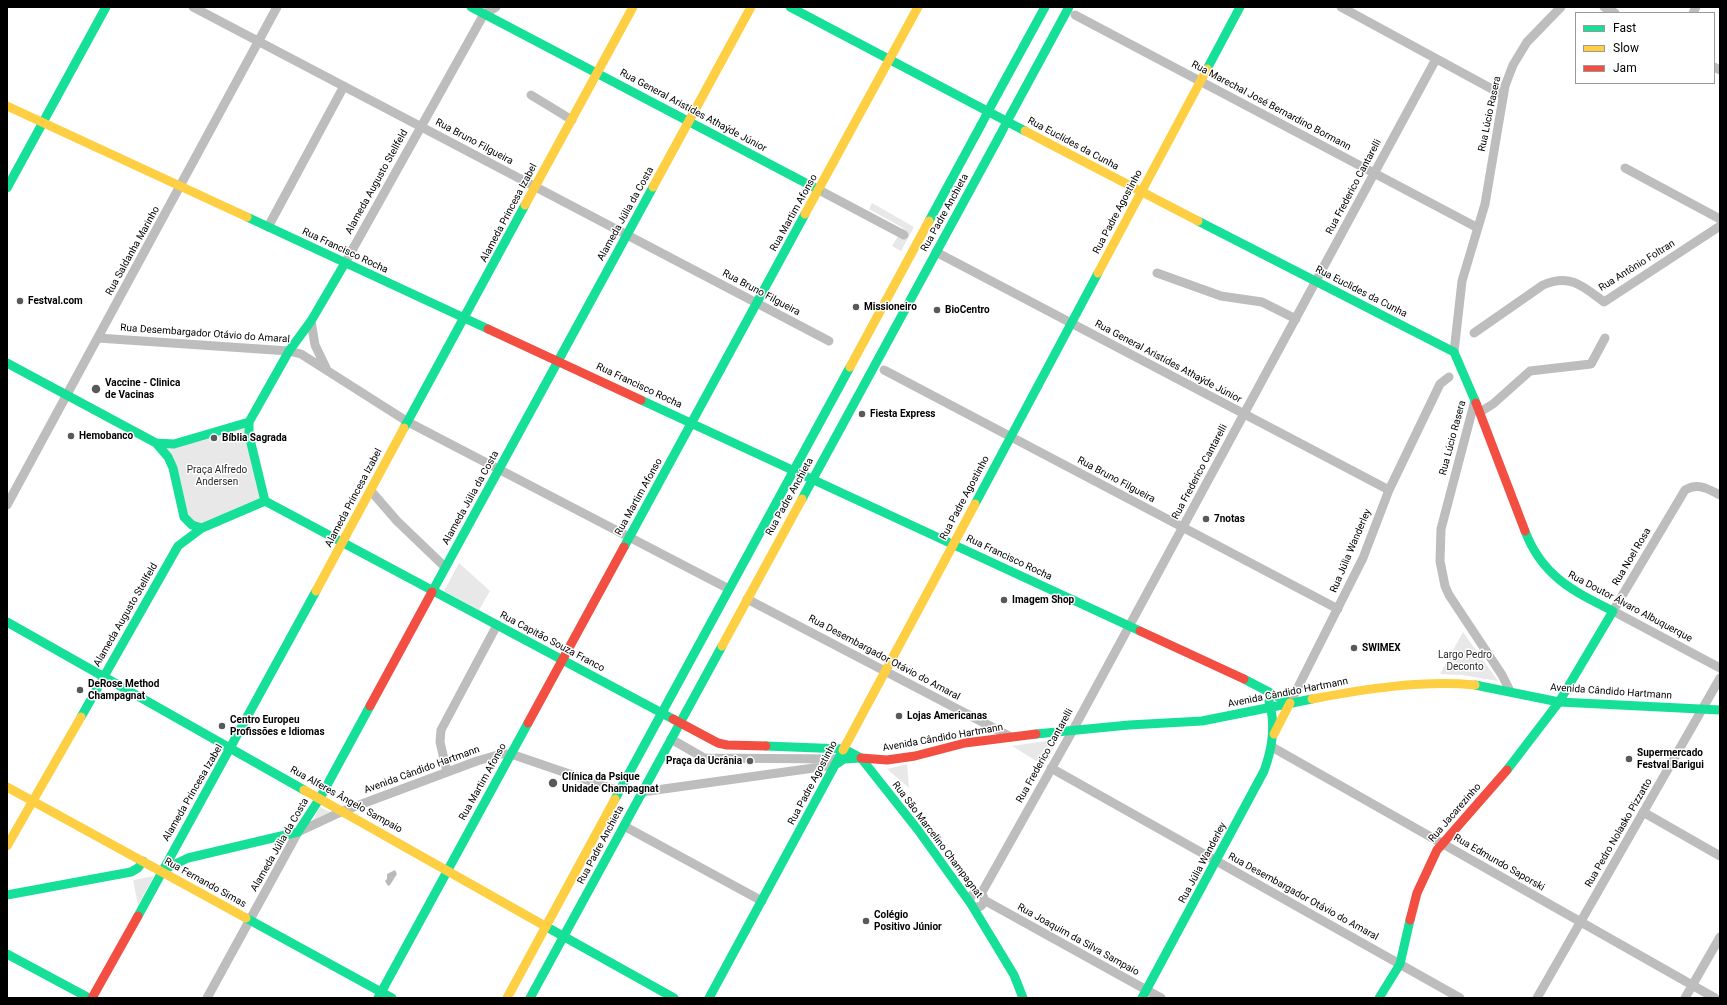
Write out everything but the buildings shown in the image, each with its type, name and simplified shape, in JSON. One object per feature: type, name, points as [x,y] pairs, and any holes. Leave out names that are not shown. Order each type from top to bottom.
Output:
[{"type":"street","points":[[7,188],[106,7]]},
{"type":"street","name":"Rua Bruno Filgueira","points":[[193,7],[829,341]]},
{"type":"street","name":"Rua Saldanha Marinho","points":[[7,505],[277,7]]},
{"type":"street","name":"Rua General Aristides Athaýde Júnior","points":[[471,7],[484,10],[597,73],[904,235]]},
{"type":"street","points":[[484,10],[496,7]]},
{"type":"street","name":"Alameda Princesa Izabel","points":[[90,998],[231,748],[633,7]]},
{"type":"street","name":"Alameda Júlia da Costa","points":[[207,998],[298,832],[320,798],[751,7]]},
{"type":"street","name":"Rua Euclides da Cunha","points":[[790,7],[1141,192],[1454,352]]},
{"type":"street","name":"Rua Martim Afonso","points":[[380,995],[918,7]]},
{"type":"street","name":"Rua Padre Anchieta","points":[[507,998],[1045,7]]},
{"type":"street","name":"Rua Padre Anchieta","points":[[530,998],[1069,7]]},
{"type":"street","name":"Rua Padre Agostinho","points":[[709,998],[844,749],[1240,7]]},
{"type":"street","points":[[1341,7],[1503,95]]},
{"type":"street","name":"Rua Lúcio Rasera","points":[[1510,691],[1502,675],[1452,600],[1446,586],[1440,561],[1439,538],[1475,400],[1454,352],[1462,281],[1486,198],[1503,95],[1508,78],[1520,54],[1536,32],[1561,7]]},
{"type":"street","points":[[1604,7],[1613,12]]},
{"type":"street","name":"Alameda Augusto Stellfeld","points":[[249,422],[289,351],[311,321],[345,263],[484,10]]},
{"type":"street","name":"Rua Marechal José Bernardino Bormann","points":[[1075,15],[1478,228]]},
{"type":"street","name":"Rua Frederico Cantarelli","points":[[971,904],[970,899],[972,895],[976,893],[982,897],[1436,59]]},
{"type":"street","points":[[268,227],[344,86]]},
{"type":"street","points":[[531,95],[572,120]]},
{"type":"street","name":"Rua Francisco Rocha","points":[[7,106],[794,470],[1262,688],[1290,703]]},
{"type":"street","points":[[966,152],[985,162]]},
{"type":"street","points":[[1625,168],[1720,220]]},
{"type":"street","name":"Rua Antônio Foltran","points":[[1474,333],[1542,284],[1558,280],[1575,282],[1604,302],[1720,220]]},
{"type":"street","name":"Rua General Aristides Athaýde Júnior","points":[[936,252],[1389,490]]},
{"type":"street","points":[[1157,273],[1221,296],[1262,302],[1296,318]]},
{"type":"street","points":[[311,321],[316,345],[327,370]]},
{"type":"street","name":"Rua Desembargador Otávio do Amaral","points":[[98,338],[289,351],[301,354],[408,422],[729,589]]},
{"type":"street","points":[[1480,412],[1493,404],[1530,371],[1591,364],[1605,338]]},
{"type":"street","points":[[7,364],[156,443],[168,457],[173,468],[184,517],[190,524],[202,528],[265,502],[249,435],[249,422],[174,444],[156,443]]},
{"type":"street","name":"Rua Bruno Filgueira","points":[[884,370],[1338,609]]},
{"type":"street","name":"Rua Júlia Wanderley","points":[[1144,994],[1258,785],[1272,747],[1274,736],[1363,558],[1389,490],[1440,384],[1449,377]]},
{"type":"street","name":"Rua Doutor Álvaro Albuquerque","points":[[1475,400],[1529,543],[1539,562],[1553,577],[1563,584],[1720,668]]},
{"type":"street","name":"Rua Noel Rosa","points":[[1559,702],[1682,494],[1690,487],[1701,486],[1720,495]]},
{"type":"street","points":[[371,491],[408,533],[446,568]]},
{"type":"street","name":"Rua Capitão Souza Franco","points":[[265,502],[716,742],[724,744],[844,749]]},
{"type":"street","name":"Alameda Augusto Stellfeld","points":[[7,846],[178,546],[202,528]]},
{"type":"street","name":"Rua Desembargador Otávio do Amaral","points":[[747,599],[1011,737]]},
{"type":"street","name":"Rua Alferes Ângelo Sampaio","points":[[7,622],[674,998]]},
{"type":"street","points":[[447,772],[440,742],[441,730],[497,625]]},
{"type":"street","name":"Rua Pedro Nolasko Pizzatto","points":[[1537,998],[1720,678]]},
{"type":"street","name":"Avenida Cândido Hartmann","points":[[861,758],[876,760],[899,759],[965,743],[1011,737],[1129,725],[1202,721],[1290,703],[1368,690],[1422,684],[1468,684],[1510,691],[1559,702],[1720,710]]},
{"type":"street","points":[[1262,688],[1271,707]]},
{"type":"street","name":"Rua Jacarezinho","points":[[1379,998],[1400,964],[1422,881],[1432,859],[1442,843],[1506,772],[1559,702]]},
{"type":"street","name":"Rua Júlia Wanderley","points":[[1271,707],[1274,736]]},
{"type":"street","points":[[670,739],[704,758],[837,762]]},
{"type":"street","name":"Rua Edmundo Saporski","points":[[1272,747],[1715,998]]},
{"type":"street","name":"Rua São Marcelino Champagnat","points":[[844,749],[861,758],[918,830],[971,904],[1014,975],[1023,998]]},
{"type":"street","name":"Avenida Cândido Hartmann","points":[[161,871],[188,858],[298,832],[343,811],[490,757],[511,754],[619,791]]},
{"type":"street","points":[[642,792],[837,762],[844,759],[861,758]]},
{"type":"street","name":"Rua Desembargador Otávio do Amaral","points":[[1052,768],[1460,998]]},
{"type":"street","name":"Rua Fernando Simas","points":[[7,787],[250,920],[380,995],[392,998]]},
{"type":"street","points":[[1644,812],[1720,856]]},
{"type":"street","points":[[624,826],[762,900]]},
{"type":"street","points":[[174,848],[180,855],[188,858]]},
{"type":"street","points":[[7,895],[131,872],[138,868],[143,861]]},
{"type":"street","name":"Rua Joaquim da Silva Sampaio","points":[[982,897],[1144,994],[1161,998]]},
{"type":"street","points":[[1685,998],[1720,937]]},
{"type":"street","points":[[7,954],[90,998]]},
{"type":"green space","points":[[872,203],[914,227],[901,251],[892,246],[903,228],[869,209]]},
{"type":"green space","name":"Praça Alfredo Andersen","points":[[243,425],[265,501],[202,528],[190,524],[162,444]]},
{"type":"green space","points":[[459,563],[490,591],[479,610],[444,591]]},
{"type":"green space","name":"Largo Pedro Deconto","points":[[1463,632],[1498,681],[1462,675],[1440,674]]},
{"type":"green space","points":[[1059,739],[1043,765],[1012,746]]},
{"type":"green space","points":[[907,764],[909,788],[887,769]]},
{"type":"green space","points":[[320,807],[330,812],[313,820]]},
{"type":"green space","points":[[154,876],[138,905],[133,880]]},
{"type":"shaded area","points":[[395,870],[397,874],[388,886],[385,881],[387,879],[387,874]]},
{"type":"traffic: fast","points":[[7,188],[106,7]]},
{"type":"traffic: fast","points":[[471,7],[819,190]]},
{"type":"traffic: fast","points":[[790,7],[1025,131]]},
{"type":"traffic: fast","points":[[992,104],[1045,7]]},
{"type":"traffic: fast","points":[[1011,114],[1069,7]]},
{"type":"traffic: fast","points":[[1207,69],[1240,7]]},
{"type":"traffic: fast","points":[[981,125],[992,104]]},
{"type":"traffic: fast","points":[[1000,135],[1011,114]]},
{"type":"traffic: fast","points":[[929,221],[981,125]]},
{"type":"traffic: fast","points":[[802,499],[1000,135]]},
{"type":"traffic: fast","points":[[432,592],[653,187]]},
{"type":"traffic: fast","points":[[404,428],[525,205]]},
{"type":"traffic: fast","points":[[624,547],[805,214]]},
{"type":"traffic: fast","points":[[247,217],[488,329]]},
{"type":"traffic: fast","points":[[1198,221],[1454,352],[1476,403]]},
{"type":"traffic: fast","points":[[265,501],[249,435],[249,422],[289,351],[311,321],[345,263]]},
{"type":"traffic: fast","points":[[975,504],[1098,273]]},
{"type":"traffic: fast","points":[[7,363],[156,443],[174,444],[249,422]]},
{"type":"traffic: fast","points":[[615,799],[850,367]]},
{"type":"traffic: fast","points":[[641,400],[1140,631]]},
{"type":"traffic: fast","points":[[156,443],[168,457],[173,468],[184,517],[192,525],[202,528],[265,501]]},
{"type":"traffic: fast","points":[[265,501],[673,719]]},
{"type":"traffic: fast","points":[[81,717],[178,546],[202,528]]},
{"type":"traffic: fast","points":[[1507,770],[1559,702],[1613,611],[1572,589],[1550,571],[1540,560],[1525,531]]},
{"type":"traffic: fast","points":[[138,916],[316,591]]},
{"type":"traffic: fast","points":[[7,622],[304,790]]},
{"type":"traffic: fast","points":[[530,998],[722,646]]},
{"type":"traffic: fast","points":[[1244,679],[1290,703]]},
{"type":"traffic: fast","points":[[1475,685],[1559,702],[1720,710]]},
{"type":"traffic: fast","points":[[1036,734],[1129,725],[1202,721],[1312,699]]},
{"type":"traffic: fast","points":[[1142,998],[1264,771],[1270,753],[1273,727],[1269,701]]},
{"type":"traffic: fast","points":[[161,871],[188,858],[298,832],[320,798],[370,706]]},
{"type":"traffic: fast","points":[[378,998],[528,723]]},
{"type":"traffic: fast","points":[[766,746],[844,749],[861,758],[918,830],[971,904],[1014,975],[1023,998]]},
{"type":"traffic: fast","points":[[709,998],[843,750]]},
{"type":"traffic: fast","points":[[835,765],[844,759],[861,758]]},
{"type":"traffic: fast","points":[[7,895],[131,872],[138,868],[143,861]]},
{"type":"traffic: fast","points":[[246,918],[392,998]]},
{"type":"traffic: fast","points":[[1379,998],[1400,964],[1410,920]]},
{"type":"traffic: fast","points":[[545,926],[674,998]]},
{"type":"traffic: fast","points":[[7,954],[89,998]]},
{"type":"traffic: slow","points":[[525,205],[633,7]]},
{"type":"traffic: slow","points":[[653,187],[751,7]]},
{"type":"traffic: slow","points":[[805,214],[918,7]]},
{"type":"traffic: slow","points":[[1098,273],[1207,69]]},
{"type":"traffic: slow","points":[[7,106],[247,217]]},
{"type":"traffic: slow","points":[[1025,131],[1198,221]]},
{"type":"traffic: slow","points":[[850,367],[929,221]]},
{"type":"traffic: slow","points":[[316,591],[404,428]]},
{"type":"traffic: slow","points":[[722,646],[802,499]]},
{"type":"traffic: slow","points":[[843,750],[975,504]]},
{"type":"traffic: slow","points":[[1312,699],[1393,686],[1434,684],[1475,685]]},
{"type":"traffic: slow","points":[[1274,734],[1290,703]]},
{"type":"traffic: slow","points":[[7,846],[81,717]]},
{"type":"traffic: slow","points":[[7,787],[246,918]]},
{"type":"traffic: slow","points":[[304,790],[545,926]]},
{"type":"traffic: slow","points":[[507,998],[615,799]]},
{"type":"traffic: jam","points":[[488,329],[641,400]]},
{"type":"traffic: jam","points":[[1476,403],[1525,531]]},
{"type":"traffic: jam","points":[[528,723],[624,547]]},
{"type":"traffic: jam","points":[[370,706],[432,592]]},
{"type":"traffic: jam","points":[[1140,631],[1244,679]]},
{"type":"traffic: jam","points":[[673,719],[718,743],[727,745],[766,746]]},
{"type":"traffic: jam","points":[[861,758],[887,760],[915,756],[965,743],[1036,734]]},
{"type":"traffic: jam","points":[[1410,920],[1417,893],[1437,850],[1507,770]]},
{"type":"traffic: jam","points":[[92,998],[138,916]]},
{"type":"place","name":"Festval.com","points":[[20,301]]},
{"type":"place","name":"Missioneiro","points":[[856,307]]},
{"type":"place","name":"BioCentro","points":[[937,310]]},
{"type":"place","name":"Vaccine - Clinica de Vacinas","points":[[96,389]]},
{"type":"place","name":"Fiesta Express","points":[[862,414]]},
{"type":"place","name":"Hemobanco","points":[[71,436]]},
{"type":"place","name":"Bíblia Sagrada","points":[[214,438]]},
{"type":"place","name":"7notas","points":[[1206,519]]},
{"type":"place","name":"Imagem Shop","points":[[1004,600]]},
{"type":"place","name":"SWIMEX","points":[[1354,648]]},
{"type":"place","name":"DeRose Method Champagnat","points":[[80,690]]},
{"type":"place","name":"Lojas Americanas","points":[[899,716]]},
{"type":"place","name":"Centro Europeu Profissões e Idiomas","points":[[222,726]]},
{"type":"place","name":"Supermercado Festval Barigui","points":[[1629,759]]},
{"type":"place","name":"Praça da Ucrânia","points":[[750,761]]},
{"type":"place","name":"Clínica da Psique Unidade Champagnat","points":[[553,783]]},
{"type":"place","name":"Colégio Positivo Júnior","points":[[866,921]]}]
